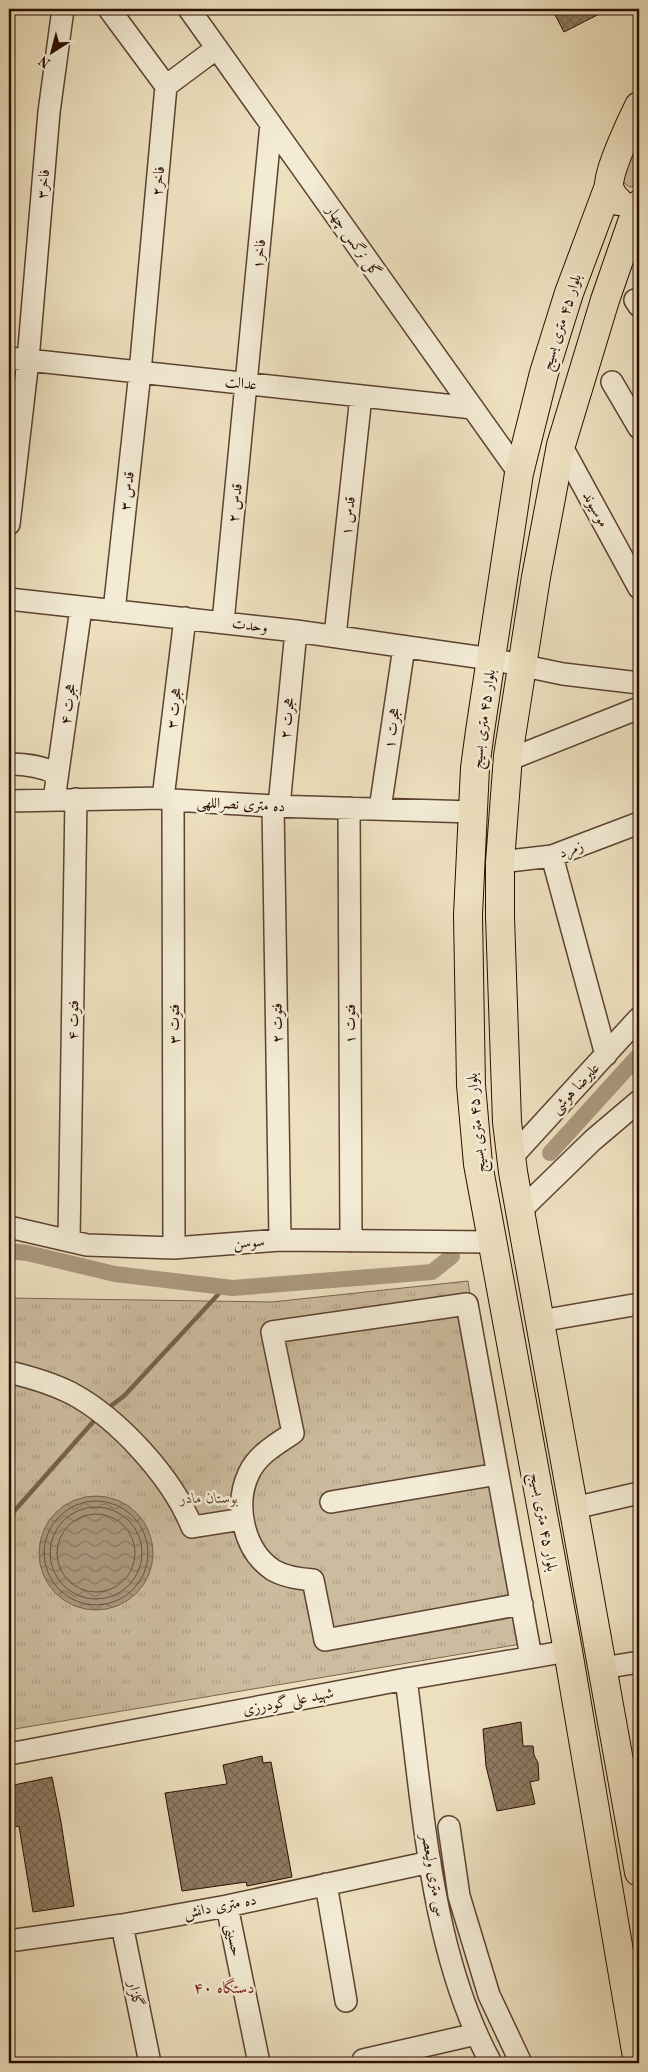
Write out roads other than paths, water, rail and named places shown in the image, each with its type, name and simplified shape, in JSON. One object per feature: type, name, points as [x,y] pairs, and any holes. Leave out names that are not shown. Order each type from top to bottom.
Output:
[{"type":"main road","name":"بلوار ۴۵ متری بسیج","points":[[638,2063],[568,1651],[492,1242],[474,1132],[471,1084],[468,916],[476,759],[519,473],[544,373],[569,293],[609,186],[630,122],[639,106]]},
{"type":"main road","points":[[609,186],[614,198],[625,205],[639,204]]},
{"type":"main road","name":"بلوار ۴۵ متری بسیج","points":[[639,204],[606,300],[561,445],[522,665],[508,760],[500,862],[507,1122],[511,1158],[603,1668],[633,1798],[639,1872]]},
{"type":"main road","points":[[468,916],[500,917]]},
{"type":"street","name":"فاخر۳","points":[[9,524],[18,359],[63,9]]},
{"type":"street","points":[[109,9],[166,86],[217,48]]},
{"type":"street","name":"گل نرگس چهار","points":[[189,9],[519,473]]},
{"type":"street","name":"فاخر۲","points":[[140,372],[166,86]]},
{"type":"street","name":"فاخر۱","points":[[248,383],[271,124]]},
{"type":"street","name":"عدالت","points":[[18,359],[473,408]]},
{"type":"street","name":"قدس ۳","points":[[114,611],[140,372]]},
{"type":"street","points":[[612,382],[639,428]]},
{"type":"street","name":"قدس ۲","points":[[223,622],[248,383]]},
{"type":"street","name":"قدس ۱","points":[[335,636],[361,396]]},
{"type":"street","name":"موسیوند","points":[[561,445],[635,580]]},
{"type":"street","name":"وحدت","points":[[9,599],[335,636],[522,665]]},
{"type":"street","name":"هجرت ۴","points":[[54,800],[81,608]]},
{"type":"street","name":"هجرت ۳","points":[[168,799],[185,618]]},
{"type":"street","name":"هجرت ۲","points":[[276,806],[296,631]]},
{"type":"street","name":"هجرت ۱","points":[[380,809],[404,647]]},
{"type":"street","points":[[522,665],[563,674],[639,683]]},
{"type":"street","points":[[508,760],[639,708]]},
{"type":"street","points":[[9,764],[25,764],[48,769],[57,774]]},
{"type":"street","name":"فتوت ۴","points":[[69,1241],[76,799]]},
{"type":"street","name":"ده متری نصراللهی","points":[[9,801],[168,799],[276,806],[473,812]]},
{"type":"street","name":"فتوت ۳","points":[[168,799],[174,1248]]},
{"type":"street","name":"فتوت ۲","points":[[276,806],[280,1240]]},
{"type":"street","name":"فتوت ۱","points":[[349,808],[351,1241]]},
{"type":"street","name":"زمرد","points":[[500,862],[552,856],[638,826]]},
{"type":"street","points":[[552,856],[606,1055]]},
{"type":"street","name":"علیرضا هوشی","points":[[511,1158],[639,1018]]},
{"type":"street","points":[[521,1210],[593,1140],[639,1101]]},
{"type":"street","name":"سوسن","points":[[9,1227],[87,1246],[174,1248],[280,1240],[492,1242]]},
{"type":"street","points":[[522,1604],[325,1640],[314,1580],[289,1576],[273,1570],[260,1558],[249,1539],[243,1519],[242,1500],[249,1473],[262,1455],[294,1433],[272,1332],[467,1304],[522,1604],[531,1657]]},
{"type":"street","points":[[540,1321],[639,1304]]},
{"type":"street","points":[[9,1372],[37,1379],[70,1392],[98,1410],[162,1473],[184,1506],[192,1527],[243,1519]]},
{"type":"street","points":[[332,1502],[498,1474]]},
{"type":"street","points":[[574,1508],[639,1493]]},
{"type":"street","name":"شهید علی گودرزی","points":[[9,1754],[406,1679],[568,1651]]},
{"type":"street","points":[[603,1668],[639,1662]]},
{"type":"street","name":"سی متری ولیعصر","points":[[406,1679],[430,1862],[449,1955],[476,2034],[492,2063]]},
{"type":"street","points":[[449,1827],[459,1896],[486,1986],[521,2063]]},
{"type":"street","name":"ده متری دانش","points":[[9,1941],[122,1925],[227,1906],[430,1862]]},
{"type":"street","points":[[326,1884],[346,2001]]},
{"type":"street","name":"حسینی","points":[[227,1906],[259,2063]]},
{"type":"street","name":"گلزار","points":[[122,1925],[150,2063]]},
{"type":"street","points":[[363,2060],[476,2034]]},
{"type":"water","points":[[96,1496],[118,1500],[137,1512],[149,1531],[153,1553],[149,1575],[137,1594],[118,1606],[96,1610],[74,1606],[55,1594],[43,1575],[39,1553],[43,1531],[55,1512],[74,1500]]},
{"type":"waterway","points":[[550,1153],[639,1055]]},
{"type":"waterway","points":[[9,1251],[27,1253],[115,1274],[233,1288],[432,1272],[452,1256]]},
{"type":"waterway","points":[[112,1405],[124,1396],[225,1287]]},
{"type":"waterway","points":[[9,1517],[93,1422]]},
{"type":"district","name":"۴۰ دستگاه","points":[[224,1987]]},
{"type":"park label","name":"بوستان مادر","points":[[209,1498]]}]
